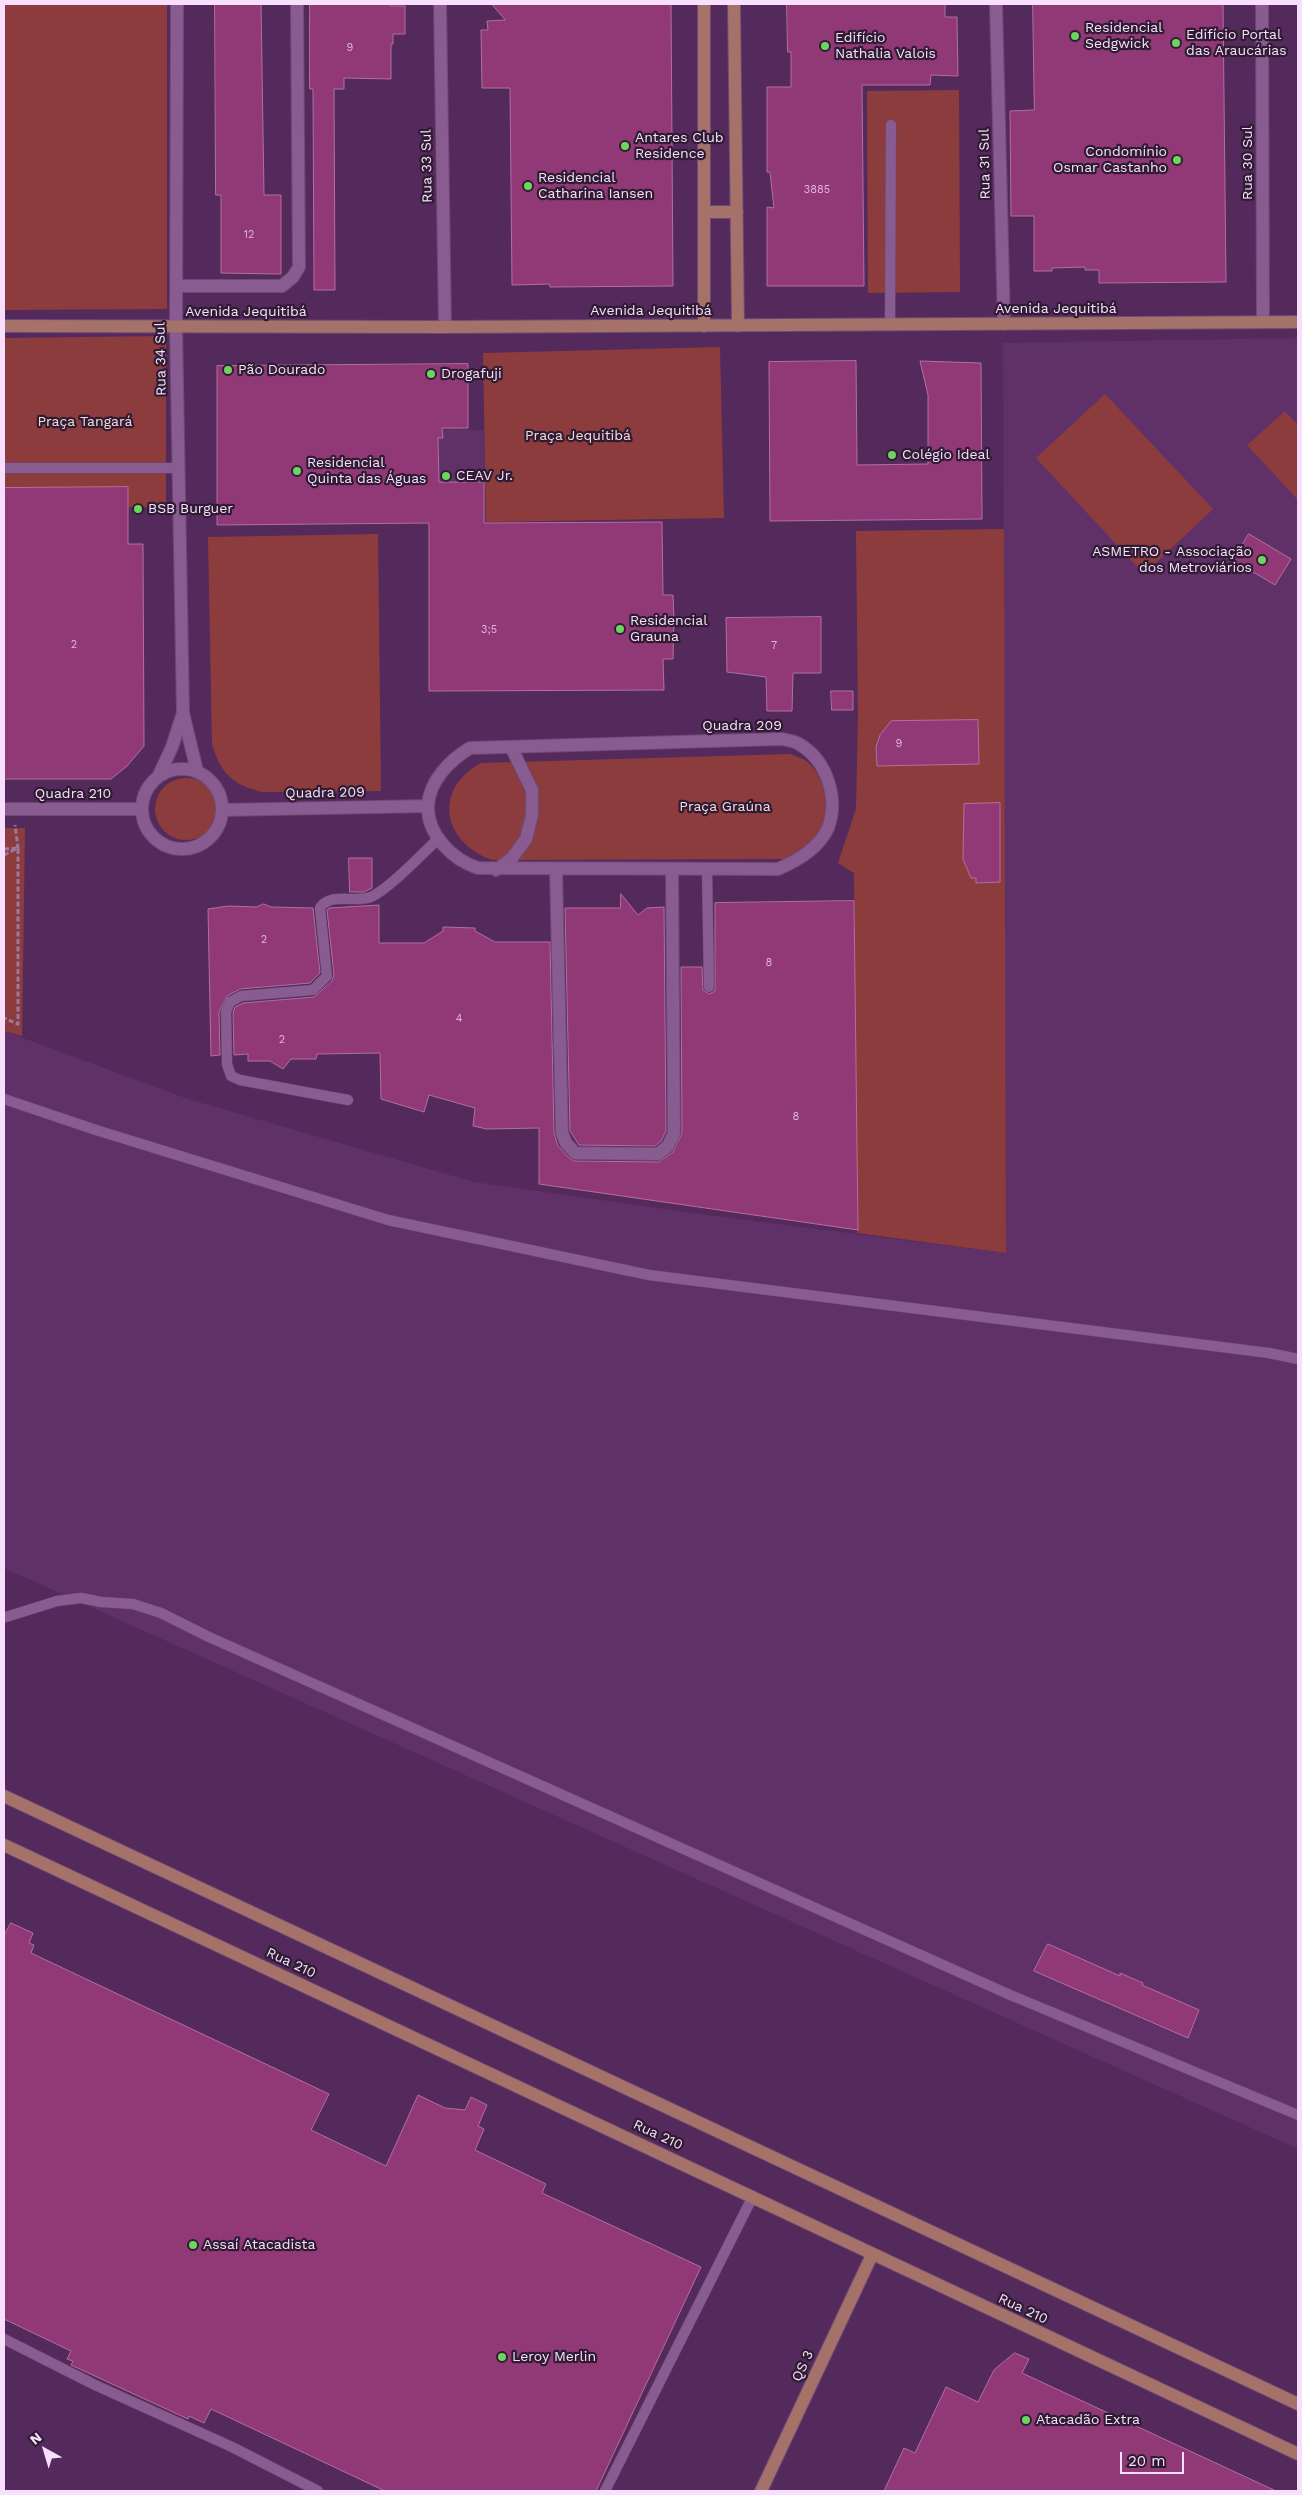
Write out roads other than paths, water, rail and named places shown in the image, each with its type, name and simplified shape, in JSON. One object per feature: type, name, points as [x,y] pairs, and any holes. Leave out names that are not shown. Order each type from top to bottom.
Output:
[{"type":"main road","points":[[704,4],[704,326]]},
{"type":"main road","points":[[734,4],[738,326]]},
{"type":"main road","points":[[705,212],[737,212]]},
{"type":"main road","name":"Avenida Jequitibá","points":[[4,326],[445,327],[1298,322]]},
{"type":"main road","name":"Rua 210","points":[[4,1796],[1298,2404]]},
{"type":"main road","name":"Rua 210","points":[[4,1845],[1298,2454]]},
{"type":"main road","name":"QS 3","points":[[760,2491],[872,2254]]},
{"type":"street","name":"Rua 34 Sul","points":[[178,4],[176,327],[183,713],[197,771]]},
{"type":"street","points":[[176,286],[282,286],[293,277],[299,267],[297,4]]},
{"type":"street","name":"Rua 33 Sul","points":[[440,4],[445,327]]},
{"type":"street","name":"Rua 31 Sul","points":[[996,4],[1004,324]]},
{"type":"street","name":"Rua 30 Sul","points":[[1262,4],[1263,322]]},
{"type":"street","name":"Rua 34 Sul","points":[[159,775],[172,747],[183,713]]},
{"type":"street","name":"Quadra 209","points":[[781,739],[798,743],[810,752],[823,769],[830,786],[832,803],[827,830],[817,844],[793,863],[778,868],[496,870],[464,864],[449,852],[439,838],[431,821],[428,806],[432,789],[441,773],[454,758],[470,748],[511,747],[781,739]]},
{"type":"street","points":[[496,870],[512,858],[526,839],[532,815],[532,790],[511,747]]},
{"type":"street","points":[[185,768],[197,771],[216,786],[221,798],[222,810],[219,824],[212,835],[201,844],[188,848],[174,848],[161,844],[144,823],[142,809],[144,796],[150,784],[159,775],[185,768]]},
{"type":"street","name":"Quadra 209","points":[[222,810],[428,806]]},
{"type":"street","name":"Quadra 210","points":[[8,809],[142,809]]},
{"type":"street","points":[[556,870],[562,1133],[566,1143],[575,1153],[658,1154],[668,1146],[674,1133],[672,869]]},
{"type":"lane","points":[[890,324],[891,126]]},
{"type":"lane","points":[[4,468],[178,468]]},
{"type":"lane","points":[[348,1100],[240,1080],[231,1076],[227,1064],[226,1012],[230,1002],[241,996],[313,990],[327,976],[320,908],[324,902],[330,899],[363,899],[378,892],[439,838]]},
{"type":"lane","points":[[708,869],[709,987]]},
{"type":"lane","points":[[4,1099],[96,1130],[388,1220],[649,1275],[1269,1353],[1298,1359]]},
{"type":"lane","points":[[4,1618],[58,1601],[82,1598],[100,1602],[133,1604],[161,1613],[209,1637],[999,1990],[1298,2116]]},
{"type":"lane","points":[[605,2491],[752,2196]]},
{"type":"lane","points":[[4,2339],[95,2385],[232,2447],[318,2491]]},
{"type":"place","name":"Residencial Sedgwick","points":[[1075,36]]},
{"type":"place","name":"Edifício Portal das Araucárias","points":[[1176,43]]},
{"type":"place","name":"Edifício Nathalia Valois","points":[[825,46]]},
{"type":"place","name":"Antares Club Residence","points":[[625,146]]},
{"type":"place","name":"Condomínio Osmar Castanho","points":[[1177,160]]},
{"type":"place","name":"Residencial Catharina Iansen","points":[[528,186]]},
{"type":"place","name":"Pão Dourado","points":[[228,370]]},
{"type":"place","name":"Drogafuji","points":[[431,374]]},
{"type":"place","name":"Colégio Ideal","points":[[892,455]]},
{"type":"place","name":"Residencial Quinta das Águas","points":[[297,471]]},
{"type":"place","name":"CEAV Jr.","points":[[446,476]]},
{"type":"place","name":"BSB Burguer","points":[[138,509]]},
{"type":"place","name":"ASMETRO - Associação dos Metroviários","points":[[1262,560]]},
{"type":"place","name":"Residencial Grauna","points":[[620,629]]},
{"type":"place","name":"Assaí Atacadista","points":[[193,2245]]},
{"type":"place","name":"Leroy Merlin","points":[[502,2357]]},
{"type":"place","name":"Atacadão Extra","points":[[1026,2420]]},
{"type":"park label","name":"Praça Tangará","points":[[85,422]]},
{"type":"park label","name":"Praça Jequitibá","points":[[578,436]]},
{"type":"park label","name":"Praça Graúna","points":[[725,807]]}]
